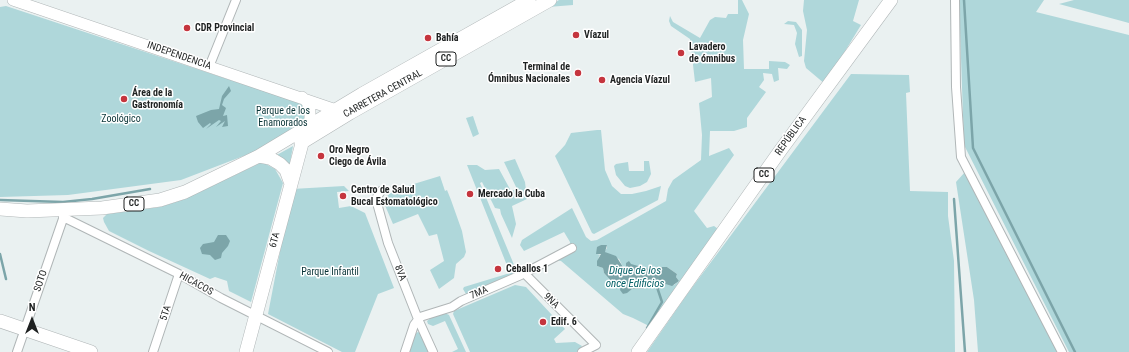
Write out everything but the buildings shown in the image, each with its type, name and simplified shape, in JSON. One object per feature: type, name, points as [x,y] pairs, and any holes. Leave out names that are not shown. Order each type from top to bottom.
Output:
[{"type":"main road","name":"CARRETERA CENTRAL","points":[[301,142],[339,114],[529,0]]},
{"type":"main road","name":"CARRETERA CENTRAL","points":[[306,128],[339,114],[550,0]]},
{"type":"main road","name":"REPÚBLICA","points":[[638,352],[780,150],[891,0]]},
{"type":"main road","name":"6TA","points":[[246,352],[290,181],[306,128]]},
{"type":"main road","name":"CC","points":[[0,209],[64,214],[160,200],[185,192],[259,156],[306,128]]},
{"type":"main road","points":[[259,156],[270,158],[280,164],[286,170],[290,181]]},
{"type":"main road","points":[[0,321],[91,352]]},
{"type":"street","name":"INDEPENDENCIA","points":[[13,0],[208,67],[302,97],[339,114]]},
{"type":"street","points":[[208,67],[236,0]]},
{"type":"street","points":[[955,0],[956,87],[962,157],[1062,352]]},
{"type":"street","points":[[302,97],[307,102],[310,110],[310,120],[306,128]]},
{"type":"street","name":"8VA","points":[[381,191],[378,197],[380,215],[388,243],[432,352]]},
{"type":"street","name":"HICACOS","points":[[64,214],[328,352]]},
{"type":"street","name":"SOTO","points":[[17,352],[64,214]]},
{"type":"street","name":"7MA","points":[[418,319],[452,307],[460,301],[524,273],[572,248]]},
{"type":"street","name":"9NA","points":[[524,273],[596,345],[582,352]]},
{"type":"street","name":"5TA","points":[[153,352],[179,274]]},
{"type":"street","points":[[405,352],[418,319]]},
{"type":"green space","points":[[559,0],[573,0],[573,5],[548,7]]},
{"type":"green space","points":[[738,0],[742,0],[749,14],[743,40],[744,69],[769,69],[769,61],[785,62],[790,65],[787,69],[778,68],[779,80],[774,82],[772,74],[763,73],[764,80],[759,87],[766,92],[747,118],[747,127],[734,131],[710,131],[709,156],[729,148],[734,155],[694,211],[707,228],[714,226],[721,231],[651,327],[623,314],[561,261],[555,260],[570,246],[570,242],[564,232],[524,251],[520,245],[522,240],[572,208],[586,237],[591,241],[597,240],[666,201],[668,189],[673,180],[701,160],[702,135],[699,103],[712,97],[711,78],[695,82],[690,39],[671,26],[669,21],[670,16],[673,22],[700,38],[710,20],[715,17],[726,18],[728,14],[738,14]],"holes":[[[601,245],[607,245],[604,252],[619,259],[623,267],[627,269],[646,268],[659,271],[667,267],[677,274],[676,277],[679,281],[674,285],[655,281],[653,285],[645,286],[644,289],[632,289],[623,294],[622,286],[613,283],[604,273],[603,268],[597,266],[599,256],[601,255],[597,254]]]},
{"type":"green space","points":[[804,0],[859,0],[853,21],[861,25],[825,84],[806,68],[804,61],[807,30],[803,11]]},
{"type":"green space","points":[[959,0],[1044,0],[1036,12],[1129,35],[1129,352],[1069,352],[964,145]]},
{"type":"green space","points":[[1074,0],[1129,0],[1129,23],[1059,4]]},
{"type":"green space","name":"Zoológico","points":[[6,6],[303,104],[307,119],[267,147],[181,180],[68,195],[0,197],[0,7]]},
{"type":"green space","points":[[788,21],[796,22],[802,30],[802,56],[799,57],[795,44],[797,33],[794,25],[784,24]]},
{"type":"green space","points":[[851,74],[909,75],[910,92],[906,93],[910,191],[948,192],[948,216],[954,261],[955,352],[647,352],[688,293]]},
{"type":"green space","points":[[473,116],[479,134],[473,137],[466,118]]},
{"type":"green space","points":[[601,130],[605,170],[612,186],[621,194],[632,194],[661,186],[658,200],[594,234],[592,233],[555,156],[565,145],[571,133]]},
{"type":"green space","points":[[293,146],[289,169],[275,156]]},
{"type":"green space","points":[[515,159],[525,182],[527,199],[512,206],[516,224],[512,238],[500,209],[495,208],[482,182],[480,183],[517,272],[466,294],[463,289],[464,287],[510,273],[467,165],[477,165],[485,170],[499,169],[511,191],[517,189],[504,162]]},
{"type":"green space","points":[[644,161],[649,161],[651,174],[647,182],[640,186],[630,188],[625,186],[616,175],[614,166],[616,164],[628,162],[629,171],[644,171]]},
{"type":"green space","points":[[262,162],[275,169],[283,183],[251,302],[229,291],[227,281],[215,277],[210,279],[149,251],[109,231],[104,222],[103,218],[107,214],[160,207],[185,199]]},
{"type":"green space","points":[[965,172],[1063,352],[978,352],[974,300],[956,182]]},
{"type":"green space","points":[[440,176],[445,191],[447,190],[451,200],[462,231],[466,252],[464,257],[456,264],[454,278],[439,289],[430,270],[444,261],[437,234],[429,236],[418,214],[393,224],[384,203],[386,197],[394,190]]},
{"type":"green space","name":"Parque Infantil","points":[[344,186],[349,191],[337,192],[339,208],[351,206],[365,213],[394,288],[378,294],[355,352],[342,352],[268,314],[292,189]]},
{"type":"green space","points":[[515,285],[526,287],[565,329],[554,339],[556,343],[575,342],[582,346],[578,352],[470,352],[453,314],[454,311]]},
{"type":"green space","points":[[445,313],[449,315],[466,352],[452,352],[458,349],[445,321],[433,326],[428,324],[427,321],[431,318]]},
{"type":"green space","points":[[416,333],[421,333],[430,352],[409,352]]},
{"type":"water","points":[[229,86],[231,91],[224,99],[222,105],[226,108],[223,116],[227,115],[228,126],[222,127],[225,121],[216,127],[221,121],[219,120],[206,129],[211,124],[210,123],[203,128],[198,122],[196,116],[211,110],[219,109],[222,96]]},
{"type":"water","points":[[218,235],[226,235],[230,241],[222,253],[221,258],[215,260],[210,255],[202,254],[200,248],[203,244],[214,242]]},
{"type":"water","name":"Dique de los once Edificios","points":[[607,245],[605,252],[616,256],[623,267],[626,268],[626,263],[629,261],[631,264],[659,271],[662,267],[667,267],[677,274],[676,277],[679,281],[672,286],[656,281],[653,285],[645,286],[644,289],[632,289],[623,294],[620,290],[621,286],[613,283],[604,273],[603,268],[597,266],[597,261],[601,254],[596,254],[597,247]]},
{"type":"waterway","points":[[964,0],[973,148],[1075,352]]},
{"type":"waterway","points":[[0,200],[63,202],[92,199],[150,189]]},
{"type":"waterway","points":[[954,199],[965,352]]},
{"type":"waterway","points":[[0,254],[6,279]]},
{"type":"waterway","points":[[647,328],[662,302],[655,281]]},
{"type":"place","name":"CDR Provincial","points":[[187,28]]},
{"type":"place","name":"Víazul","points":[[576,35]]},
{"type":"place","name":"Bahía","points":[[428,38]]},
{"type":"place","name":"Lavadero de ómnibus","points":[[681,53]]},
{"type":"place","name":"Terminal de Ómnibus Nacionales","points":[[578,73]]},
{"type":"place","name":"Agencia Víazul","points":[[602,80]]},
{"type":"place","name":"Área de la Gastronomía","points":[[124,99]]},
{"type":"place","name":"Oro Negro Ciego de Ávila","points":[[321,156]]},
{"type":"place","name":"Mercado la Cuba","points":[[470,194]]},
{"type":"place","name":"Centro de Salud Bucal Estomatológico","points":[[343,196]]},
{"type":"place","name":"Ceballos 1","points":[[498,269]]},
{"type":"place","name":"Edif. 6","points":[[543,322]]},
{"type":"park label","name":"Parque de los Enamorados","points":[[283,116]]}]
